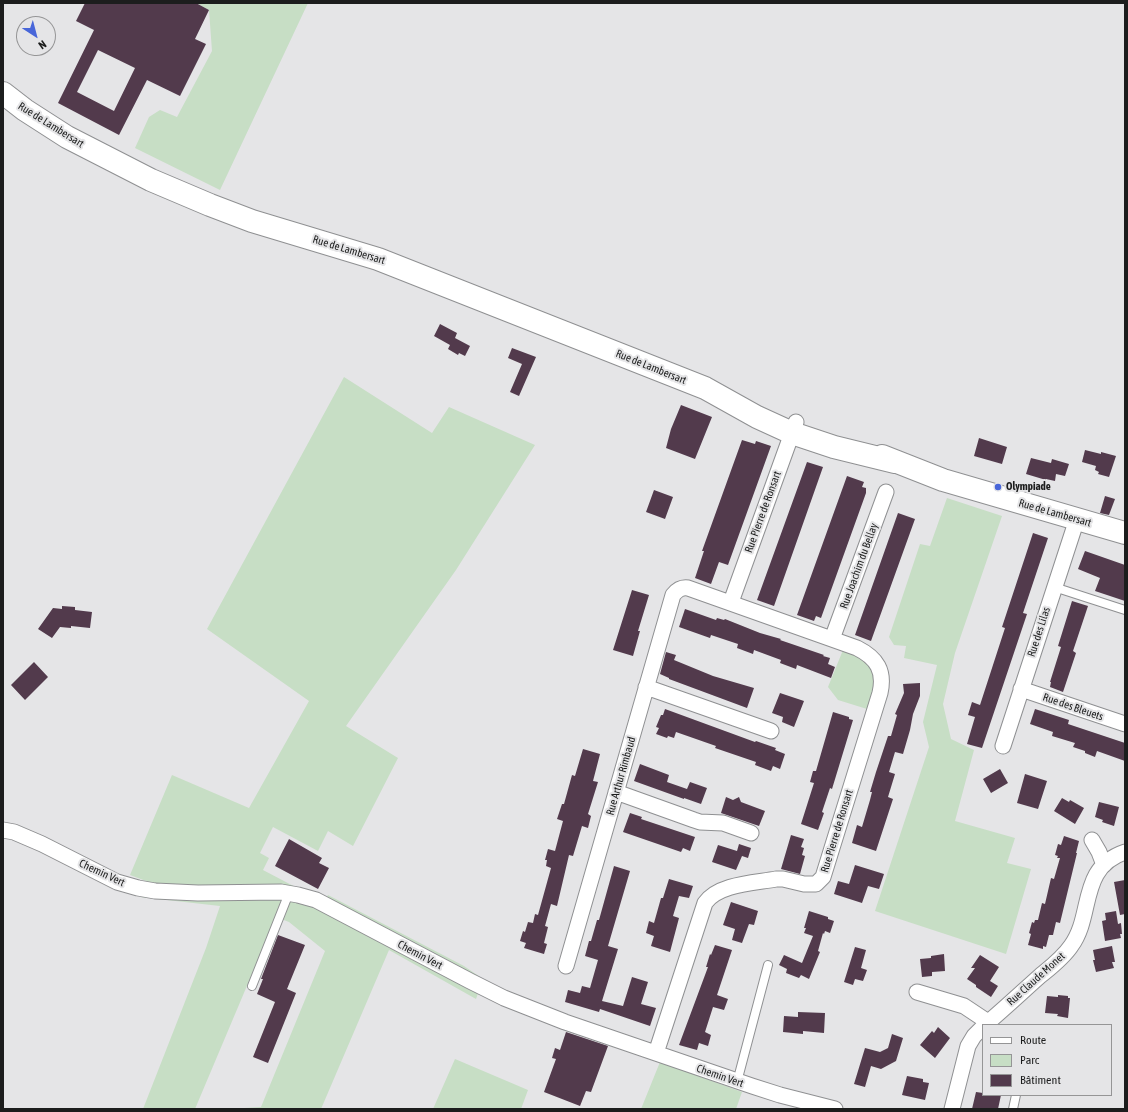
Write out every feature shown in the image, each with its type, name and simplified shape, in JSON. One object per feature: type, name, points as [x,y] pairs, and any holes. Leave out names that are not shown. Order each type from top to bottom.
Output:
[{"type":"main road","name":"Rue de Lambersart","points":[[3,93],[25,110],[73,140],[151,180],[210,205],[252,221],[378,258],[705,388],[758,417],[794,428],[834,447],[895,462],[955,484],[1125,533]]},
{"type":"street","name":"Rue Pierre de Ronsart","points":[[731,602],[794,428]]},
{"type":"street","name":"Rue Joachim du Bellay","points":[[832,639],[886,492]]},
{"type":"street","name":"Rue des Lilas","points":[[1003,746],[1076,519]]},
{"type":"street","name":"Rue Pierre de Ronsart","points":[[656,1053],[705,903],[709,897],[714,893],[729,888],[776,879],[783,879],[804,884],[816,884],[823,876],[882,685],[881,673],[874,660],[869,655],[857,648],[731,602],[688,588],[683,587],[679,589]]},
{"type":"street","name":"Rue Arthur Rimbaud","points":[[566,966],[673,595],[679,589]]},
{"type":"street","points":[[646,687],[771,731]]},
{"type":"street","name":"Rue des Bleuets","points":[[1021,690],[1125,724]]},
{"type":"street","points":[[616,792],[694,820],[706,823],[723,823],[751,833]]},
{"type":"street","name":"Chemin Vert","points":[[3,830],[14,832],[42,844],[118,882],[138,888],[155,891],[198,893],[289,893],[307,897],[504,998],[565,1022],[737,1082],[835,1109]]},
{"type":"street","points":[[1092,840],[1100,852],[1104,864]]},
{"type":"street","name":"Rue Claude Monet","points":[[986,1024],[1060,959],[1072,946],[1078,933],[1094,879],[1104,864],[1110,859],[1125,852]]},
{"type":"street","points":[[917,992],[964,1006],[984,1024]]},
{"type":"street","name":"Rue Claude Monet","points":[[952,1109],[968,1046],[974,1036],[982,1028]]},
{"type":"lane","points":[[1054,587],[1125,610]]},
{"type":"lane","points":[[252,986],[289,893]]},
{"type":"lane","points":[[737,1082],[768,965]]},
{"type":"lane","points":[[1013,1109],[1016,1096]]},
{"type":"green space","points":[[196,3],[308,3],[220,190],[135,148],[149,117],[160,110],[177,117],[212,51],[209,10]]},
{"type":"green space","points":[[344,377],[432,433],[449,407],[535,445],[456,570],[346,726],[398,758],[353,846],[328,831],[318,851],[273,827],[260,853],[269,858],[263,870],[303,891],[326,899],[328,895],[464,966],[483,979],[476,999],[389,950],[321,1109],[227,1109],[261,1107],[325,951],[289,922],[276,917],[195,1109],[143,1109],[206,948],[220,906],[140,897],[146,881],[130,875],[172,775],[249,808],[309,701],[207,629]]},
{"type":"green space","points":[[947,498],[1002,516],[955,653],[943,704],[951,739],[974,750],[955,821],[1015,838],[1007,863],[1031,869],[1006,954],[875,911],[929,747],[923,722],[937,665],[904,658],[906,646],[894,645],[889,637],[920,544],[930,546]]},
{"type":"green space","points":[[843,650],[867,662],[874,672],[876,686],[867,709],[838,700],[828,687]]},
{"type":"green space","points":[[455,1059],[528,1090],[521,1109],[433,1109]]},
{"type":"green space","points":[[660,1062],[742,1092],[736,1109],[641,1109]]},
{"type":"building","points":[[85,3],[196,3],[209,10],[195,39],[206,44],[180,96],[147,80],[119,135],[58,103],[94,30],[76,21]],"holes":[[[98,50],[135,68],[114,111],[77,92]]]},
{"type":"building","points":[[440,324],[457,333],[455,338],[470,346],[465,356],[459,353],[458,355],[448,349],[450,345],[434,336]]},
{"type":"building","points":[[512,348],[536,357],[519,396],[510,392],[522,364],[508,358]]},
{"type":"building","points":[[681,405],[712,417],[695,459],[666,448],[671,429]]},
{"type":"building","points":[[979,438],[1007,447],[1002,464],[974,456]]},
{"type":"building","points":[[742,440],[755,444],[756,441],[771,446],[728,565],[719,562],[711,584],[695,578],[704,551],[702,551]]},
{"type":"building","points":[[1085,450],[1116,456],[1109,477],[1098,474],[1099,472],[1095,470],[1096,466],[1082,462]]},
{"type":"building","points":[[1031,458],[1051,463],[1052,459],[1069,464],[1065,476],[1056,474],[1055,481],[1026,474]]},
{"type":"building","points":[[807,462],[823,467],[774,606],[757,600]]},
{"type":"building","points":[[847,476],[864,482],[862,487],[866,488],[866,493],[821,618],[816,616],[814,621],[797,615]]},
{"type":"building","points":[[654,490],[673,497],[665,519],[646,512]]},
{"type":"building","points":[[1105,496],[1115,499],[1109,515],[1100,513]]},
{"type":"building","points":[[898,513],[915,519],[871,641],[855,635]]},
{"type":"building","points":[[1033,533],[1048,538],[1023,613],[1027,614],[982,748],[967,744],[975,717],[968,715],[972,702],[980,705],[1005,628],[1002,627]]},
{"type":"building","points":[[1085,551],[1125,565],[1125,601],[1095,591],[1100,578],[1078,569]]},
{"type":"building","points":[[632,590],[649,595],[638,631],[640,631],[633,656],[613,650]]},
{"type":"building","points":[[1072,601],[1088,606],[1073,651],[1076,653],[1063,692],[1050,687],[1050,682],[1061,647],[1058,646]]},
{"type":"building","points":[[62,606],[75,607],[75,610],[92,612],[90,628],[71,626],[71,628],[60,627],[52,638],[38,629],[53,608],[62,609]]},
{"type":"building","points":[[685,609],[716,620],[717,618],[725,619],[824,655],[823,656],[830,658],[828,664],[835,667],[831,678],[797,665],[796,669],[780,663],[781,660],[754,650],[753,654],[737,648],[738,644],[711,635],[710,638],[679,627]]},
{"type":"building","points":[[666,652],[676,655],[674,660],[713,676],[754,688],[747,708],[669,679],[660,674]]},
{"type":"building","points":[[34,662],[48,677],[25,700],[11,685]]},
{"type":"building","points":[[920,683],[920,696],[913,714],[903,754],[895,752],[889,772],[895,774],[888,797],[893,799],[876,851],[852,843],[857,825],[862,827],[876,772],[888,736],[891,736],[897,715],[895,714],[904,693],[903,684]]},
{"type":"building","points":[[780,693],[804,701],[794,727],[782,722],[783,717],[772,713]]},
{"type":"building","points":[[665,709],[755,742],[756,741],[776,748],[775,750],[785,754],[780,769],[773,766],[771,771],[755,765],[756,762],[715,748],[716,746],[676,732],[674,738],[668,736],[667,738],[656,734],[659,728],[656,727]]},
{"type":"building","points":[[1035,709],[1069,720],[1068,724],[1125,743],[1125,761],[1097,751],[1095,757],[1085,753],[1085,751],[1073,747],[1075,743],[1052,736],[1053,732],[1030,724]]},
{"type":"building","points":[[833,712],[849,717],[849,719],[853,720],[832,789],[830,788],[822,812],[824,813],[818,830],[801,824],[814,783],[810,782],[813,771],[816,771]]},
{"type":"building","points":[[583,749],[600,754],[593,781],[598,782],[588,814],[591,816],[588,828],[582,826],[573,856],[569,855],[557,906],[551,904],[545,926],[548,927],[544,943],[547,944],[544,954],[524,948],[526,943],[520,941],[528,922],[533,923],[535,914],[538,915],[551,868],[546,866],[547,860],[545,860],[548,849],[555,851],[563,821],[557,819],[562,804],[564,804],[572,775],[575,776]]},
{"type":"building","points":[[640,764],[669,775],[667,782],[687,789],[690,782],[707,788],[701,804],[634,781]]},
{"type":"building","points":[[1000,769],[1008,783],[991,793],[983,779]]},
{"type":"building","points":[[1025,774],[1047,781],[1038,809],[1017,803]]},
{"type":"building","points":[[726,797],[733,800],[739,797],[741,802],[765,811],[759,826],[721,813]]},
{"type":"building","points":[[1062,798],[1069,802],[1070,800],[1084,808],[1075,824],[1054,811]]},
{"type":"building","points":[[1099,802],[1119,807],[1114,826],[1102,822],[1103,820],[1095,817]]},
{"type":"building","points":[[630,813],[642,817],[641,819],[695,837],[690,851],[683,848],[681,852],[623,832]]},
{"type":"building","points":[[791,835],[804,839],[801,847],[804,848],[802,855],[805,856],[800,874],[781,869]]},
{"type":"building","points":[[1064,836],[1079,841],[1077,853],[1060,923],[1056,922],[1053,935],[1049,935],[1046,947],[1043,946],[1043,949],[1028,945],[1031,934],[1029,933],[1032,922],[1034,923],[1035,920],[1038,920],[1042,903],[1045,904],[1051,878],[1054,879],[1060,858],[1057,858],[1058,856],[1055,855],[1058,844],[1061,845]]},
{"type":"building","points":[[289,839],[322,858],[319,863],[329,868],[318,889],[275,866]]},
{"type":"building","points":[[739,844],[751,848],[748,858],[742,856],[736,870],[712,862],[718,845],[737,851]]},
{"type":"building","points":[[855,865],[884,874],[879,889],[868,886],[862,903],[834,894],[838,881],[849,884]]},
{"type":"building","points":[[614,866],[630,871],[608,946],[618,949],[602,1001],[623,1006],[632,977],[648,982],[641,1004],[656,1008],[650,1026],[600,1009],[599,1012],[565,1002],[568,990],[580,993],[582,986],[590,988],[598,960],[585,956],[597,920],[599,920]]},
{"type":"building","points":[[669,879],[693,886],[689,898],[679,896],[673,916],[679,918],[670,952],[651,946],[654,936],[646,933],[649,921],[654,923],[661,898],[663,898]]},
{"type":"building","points":[[1125,880],[1125,914],[1120,915],[1114,882]]},
{"type":"building","points":[[731,902],[758,911],[754,925],[749,924],[742,943],[732,940],[735,929],[723,925]]},
{"type":"building","points":[[809,911],[828,917],[828,919],[834,921],[830,933],[825,931],[824,934],[823,933],[818,951],[820,952],[809,979],[801,975],[799,978],[786,973],[787,969],[779,965],[784,955],[802,963],[813,936],[804,933]]},
{"type":"building","points":[[1116,911],[1118,924],[1121,923],[1121,938],[1105,941],[1102,921],[1106,920],[1105,913]]},
{"type":"building","points":[[278,935],[305,945],[287,989],[296,993],[268,1063],[253,1057],[275,1002],[257,994],[263,979],[261,979]]},
{"type":"building","points":[[715,945],[732,950],[717,995],[728,999],[724,1010],[713,1007],[705,1032],[711,1035],[708,1046],[699,1043],[697,1050],[679,1045],[708,967],[706,967],[710,954],[711,955]]},
{"type":"building","points":[[1112,946],[1115,962],[1112,962],[1114,968],[1096,972],[1093,960],[1095,960],[1093,950]]},
{"type":"building","points":[[855,947],[866,950],[861,968],[867,970],[863,981],[855,979],[853,985],[844,982]]},
{"type":"building","points":[[944,954],[945,971],[932,972],[932,976],[922,977],[920,959],[931,958],[931,956]]},
{"type":"building","points":[[980,955],[999,967],[990,981],[998,986],[991,997],[967,979],[975,968],[971,968]]},
{"type":"building","points":[[1058,995],[1068,996],[1068,998],[1070,998],[1068,1018],[1057,1016],[1058,1014],[1045,1013],[1047,996],[1058,997]]},
{"type":"building","points":[[798,1012],[825,1013],[824,1033],[803,1031],[803,1034],[783,1032],[784,1016],[798,1017]]},
{"type":"building","points":[[938,1027],[950,1038],[935,1058],[920,1045],[932,1031],[934,1033]]},
{"type":"building","points":[[566,1032],[608,1046],[591,1092],[586,1091],[580,1106],[544,1092],[556,1059],[552,1058],[555,1048],[560,1050]]},
{"type":"building","points":[[892,1034],[903,1038],[896,1061],[881,1069],[871,1066],[865,1087],[854,1084],[865,1048],[880,1052],[888,1048]]},
{"type":"building","points":[[907,1076],[923,1079],[923,1082],[929,1083],[925,1100],[902,1095]]},
{"type":"building","points":[[976,1092],[982,1093],[982,1096],[1001,1096],[998,1109],[972,1109]]},
{"type":"place","name":"Olympiade","points":[[998,487]]}]
